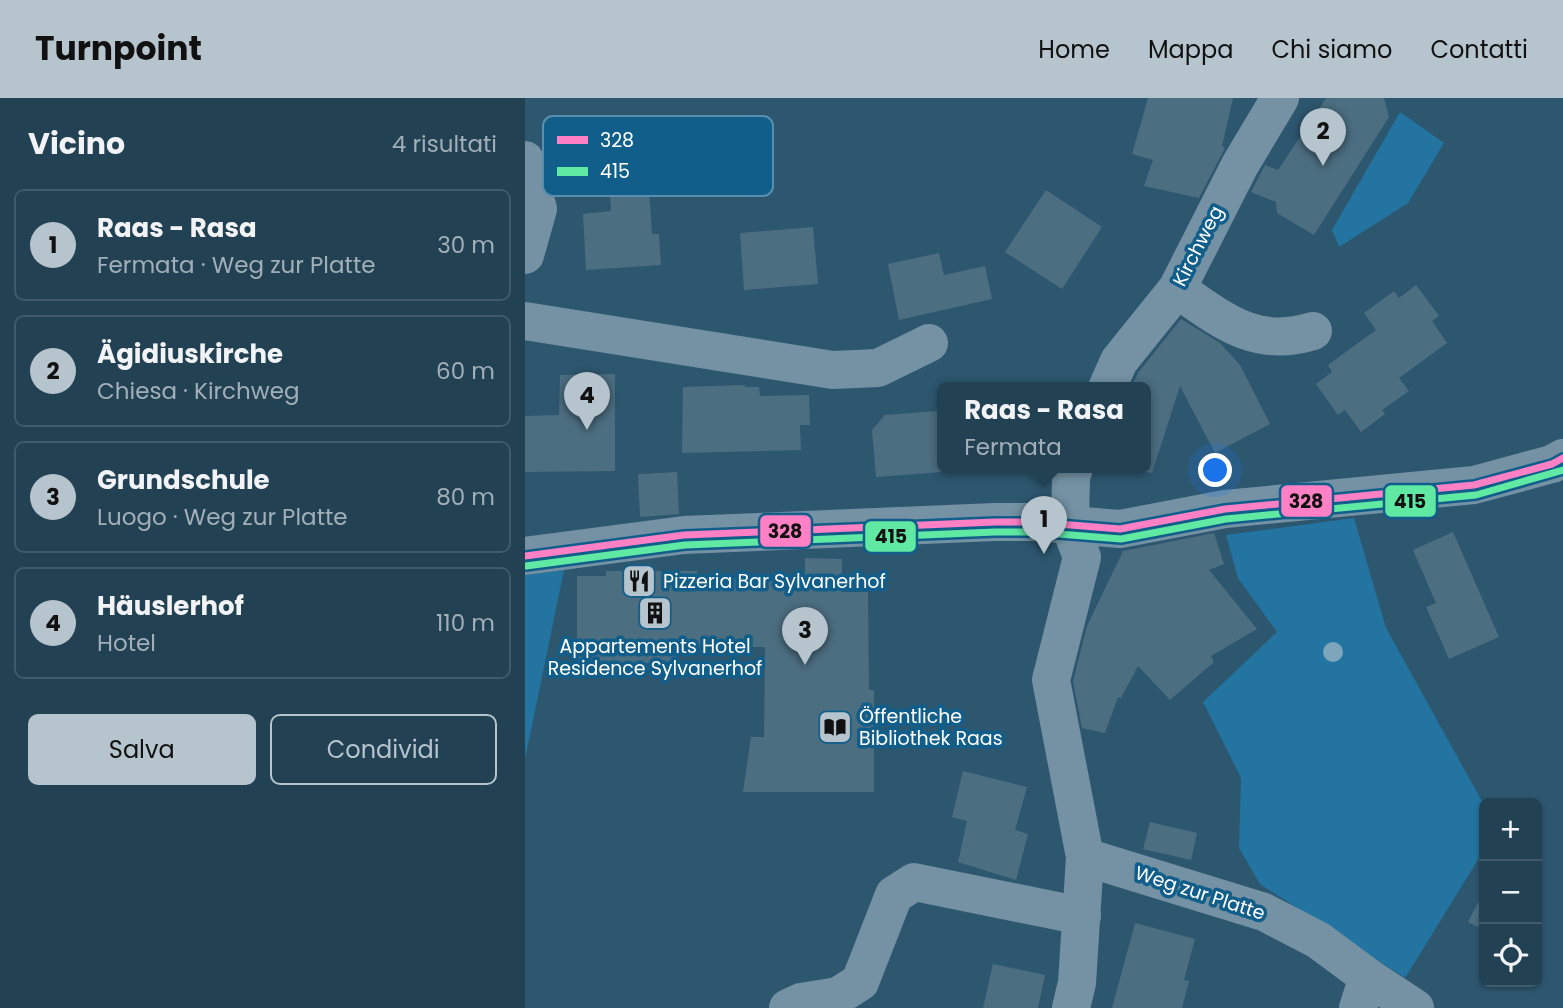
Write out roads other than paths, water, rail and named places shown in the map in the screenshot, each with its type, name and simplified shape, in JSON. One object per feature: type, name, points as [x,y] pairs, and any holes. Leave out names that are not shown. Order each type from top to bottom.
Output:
[{"type":"street","name":"Kirchweg","points":[[1110,382],[1119,361],[1177,289],[1240,165],[1280,98]]},
{"type":"street","points":[[525,160],[538,209],[525,256]]},
{"type":"street","points":[[1177,289],[1230,326],[1265,337],[1294,337],[1313,331]]},
{"type":"street","points":[[525,321],[833,370],[878,368],[929,343]]},
{"type":"street","points":[[525,556],[684,535],[995,522],[1120,529],[1225,509],[1474,485],[1552,464],[1563,458]]},
{"type":"street","points":[[1071,1008],[1077,983],[1085,858],[1051,680],[1082,557],[1070,526],[1072,473]]},
{"type":"street","name":"Weg zur Platte","points":[[1085,858],[1264,912],[1318,940],[1363,993],[1415,1008]]},
{"type":"street","points":[[788,1008],[801,1002],[838,996],[860,982],[894,895],[914,882],[1082,916]]},
{"type":"place","name":"Ägidiuskirche","points":[[1323,166]]},
{"type":"place","name":"Häuslerhof","points":[[587,430]]},
{"type":"place","name":"Raas - Rasa","points":[[1044,554]]},
{"type":"place","name":"Pizzeria Bar Sylvanerhof","points":[[639,581]]},
{"type":"place","name":"Appartements Hotel Residence Sylvanerhof","points":[[655,613]]},
{"type":"place","name":"Grundschule","points":[[805,665]]},
{"type":"place","name":"Öffentliche Bibliothek Raas","points":[[835,727]]}]
